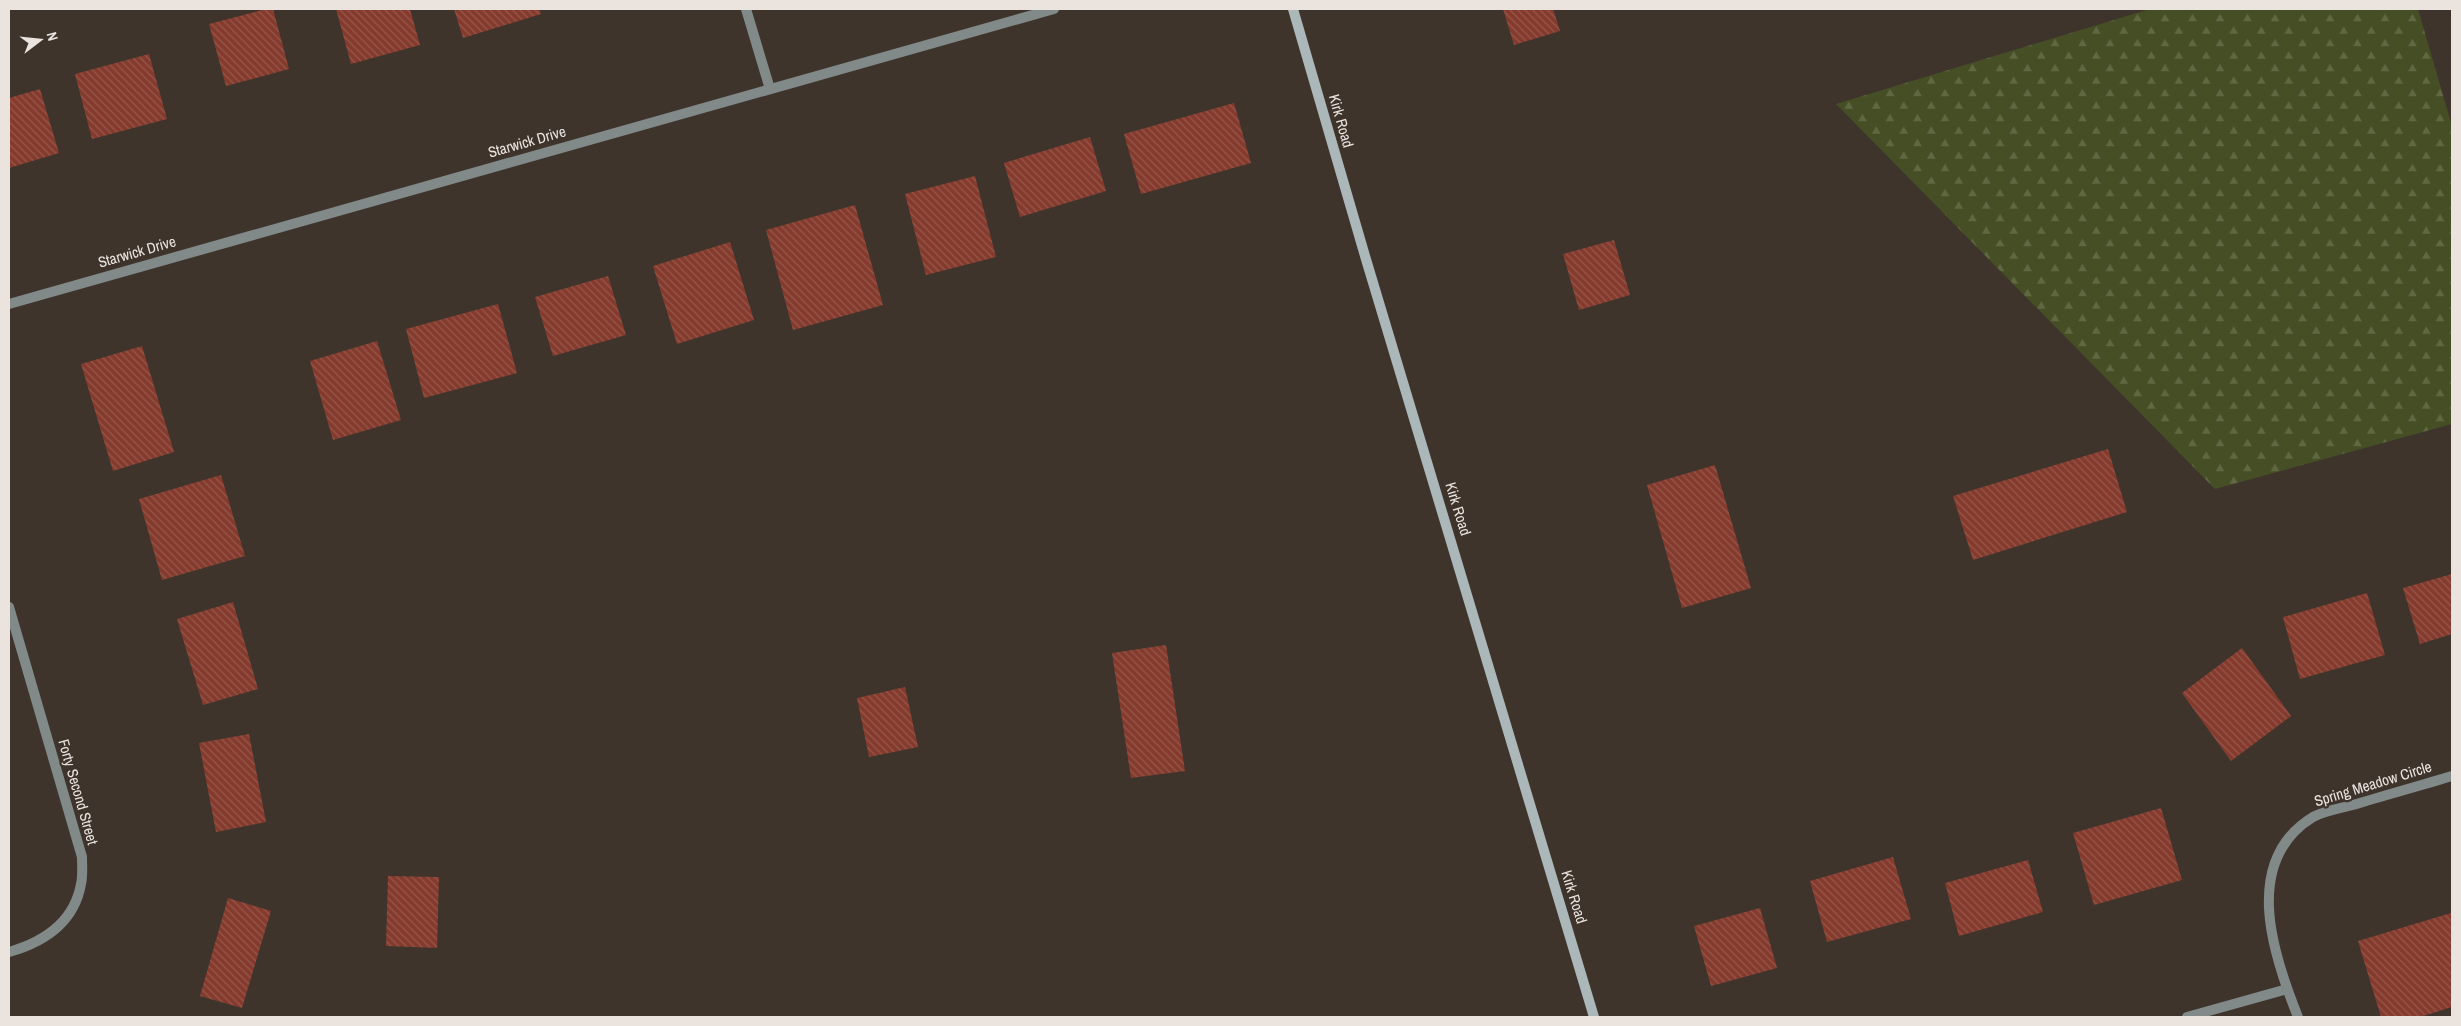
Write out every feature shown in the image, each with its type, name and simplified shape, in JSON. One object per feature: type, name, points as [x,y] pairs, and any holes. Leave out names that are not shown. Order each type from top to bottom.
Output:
[{"type":"street","points":[[746,9],[770,88]]},
{"type":"street","name":"Starwick Drive","points":[[9,304],[1054,9]]},
{"type":"street","name":"Kirk Road","points":[[1293,9],[1365,256],[1594,1017]]},
{"type":"street","name":"Forty Second Street","points":[[9,607],[82,857],[81,884],[72,909],[56,930],[34,945],[9,952]]},
{"type":"street","name":"Spring Meadow Circle","points":[[2298,1017],[2272,941],[2269,883],[2274,861],[2289,836],[2314,816],[2452,776]]},
{"type":"street","points":[[2187,1017],[2287,989]]},
{"type":"green space","points":[[2150,9],[2418,9],[2452,126],[2452,424],[2215,489],[1836,104]]},
{"type":"building","points":[[266,9],[273,9],[289,69],[226,86],[209,24]]},
{"type":"building","points":[[336,9],[410,9],[420,45],[351,64]]},
{"type":"building","points":[[454,9],[539,9],[541,14],[463,38]]},
{"type":"building","points":[[1503,9],[1553,9],[1560,31],[1514,45]]},
{"type":"building","points":[[149,54],[167,119],[92,139],[75,74]]},
{"type":"building","points":[[40,89],[59,153],[9,168],[9,98]]},
{"type":"building","points":[[1234,103],[1251,163],[1141,194],[1124,134]]},
{"type":"building","points":[[1090,137],[1106,191],[1020,217],[1004,163]]},
{"type":"building","points":[[975,176],[996,257],[926,275],[905,194]]},
{"type":"building","points":[[855,205],[883,305],[793,330],[766,230]]},
{"type":"building","points":[[1614,240],[1630,295],[1579,310],[1563,254]]},
{"type":"building","points":[[730,242],[754,320],[677,344],[653,266]]},
{"type":"building","points":[[608,276],[626,335],[553,356],[535,297]]},
{"type":"building","points":[[498,304],[517,373],[424,398],[406,329]]},
{"type":"building","points":[[377,341],[401,420],[333,440],[310,361]]},
{"type":"building","points":[[142,346],[174,452],[113,471],[81,364]]},
{"type":"building","points":[[2108,449],[2127,512],[1973,560],[1953,496]]},
{"type":"building","points":[[1715,465],[1751,588],[1682,608],[1647,485]]},
{"type":"building","points":[[221,475],[245,556],[162,580],[139,499]]},
{"type":"building","points":[[2452,574],[2452,634],[2420,644],[2403,588]]},
{"type":"building","points":[[2367,593],[2385,655],[2300,679],[2283,617]]},
{"type":"building","points":[[233,602],[258,689],[203,705],[177,619]]},
{"type":"building","points":[[1166,645],[1185,771],[1131,778],[1112,653]]},
{"type":"building","points":[[2242,648],[2291,716],[2231,761],[2182,693]]},
{"type":"building","points":[[905,687],[918,747],[869,757],[857,698]]},
{"type":"building","points":[[249,734],[266,822],[216,832],[199,743]]},
{"type":"building","points":[[2161,808],[2182,880],[2094,905],[2073,833]]},
{"type":"building","points":[[1893,857],[1911,919],[1827,942],[1810,881]]},
{"type":"building","points":[[2028,860],[2043,912],[1959,936],[1945,883]]},
{"type":"building","points":[[388,876],[439,877],[437,948],[386,946]]},
{"type":"building","points":[[228,898],[271,911],[242,1008],[200,996]]},
{"type":"building","points":[[1760,908],[1777,968],[1711,986],[1694,926]]},
{"type":"building","points":[[2451,913],[2452,1007],[2420,1017],[2381,1017],[2358,941]]}]
